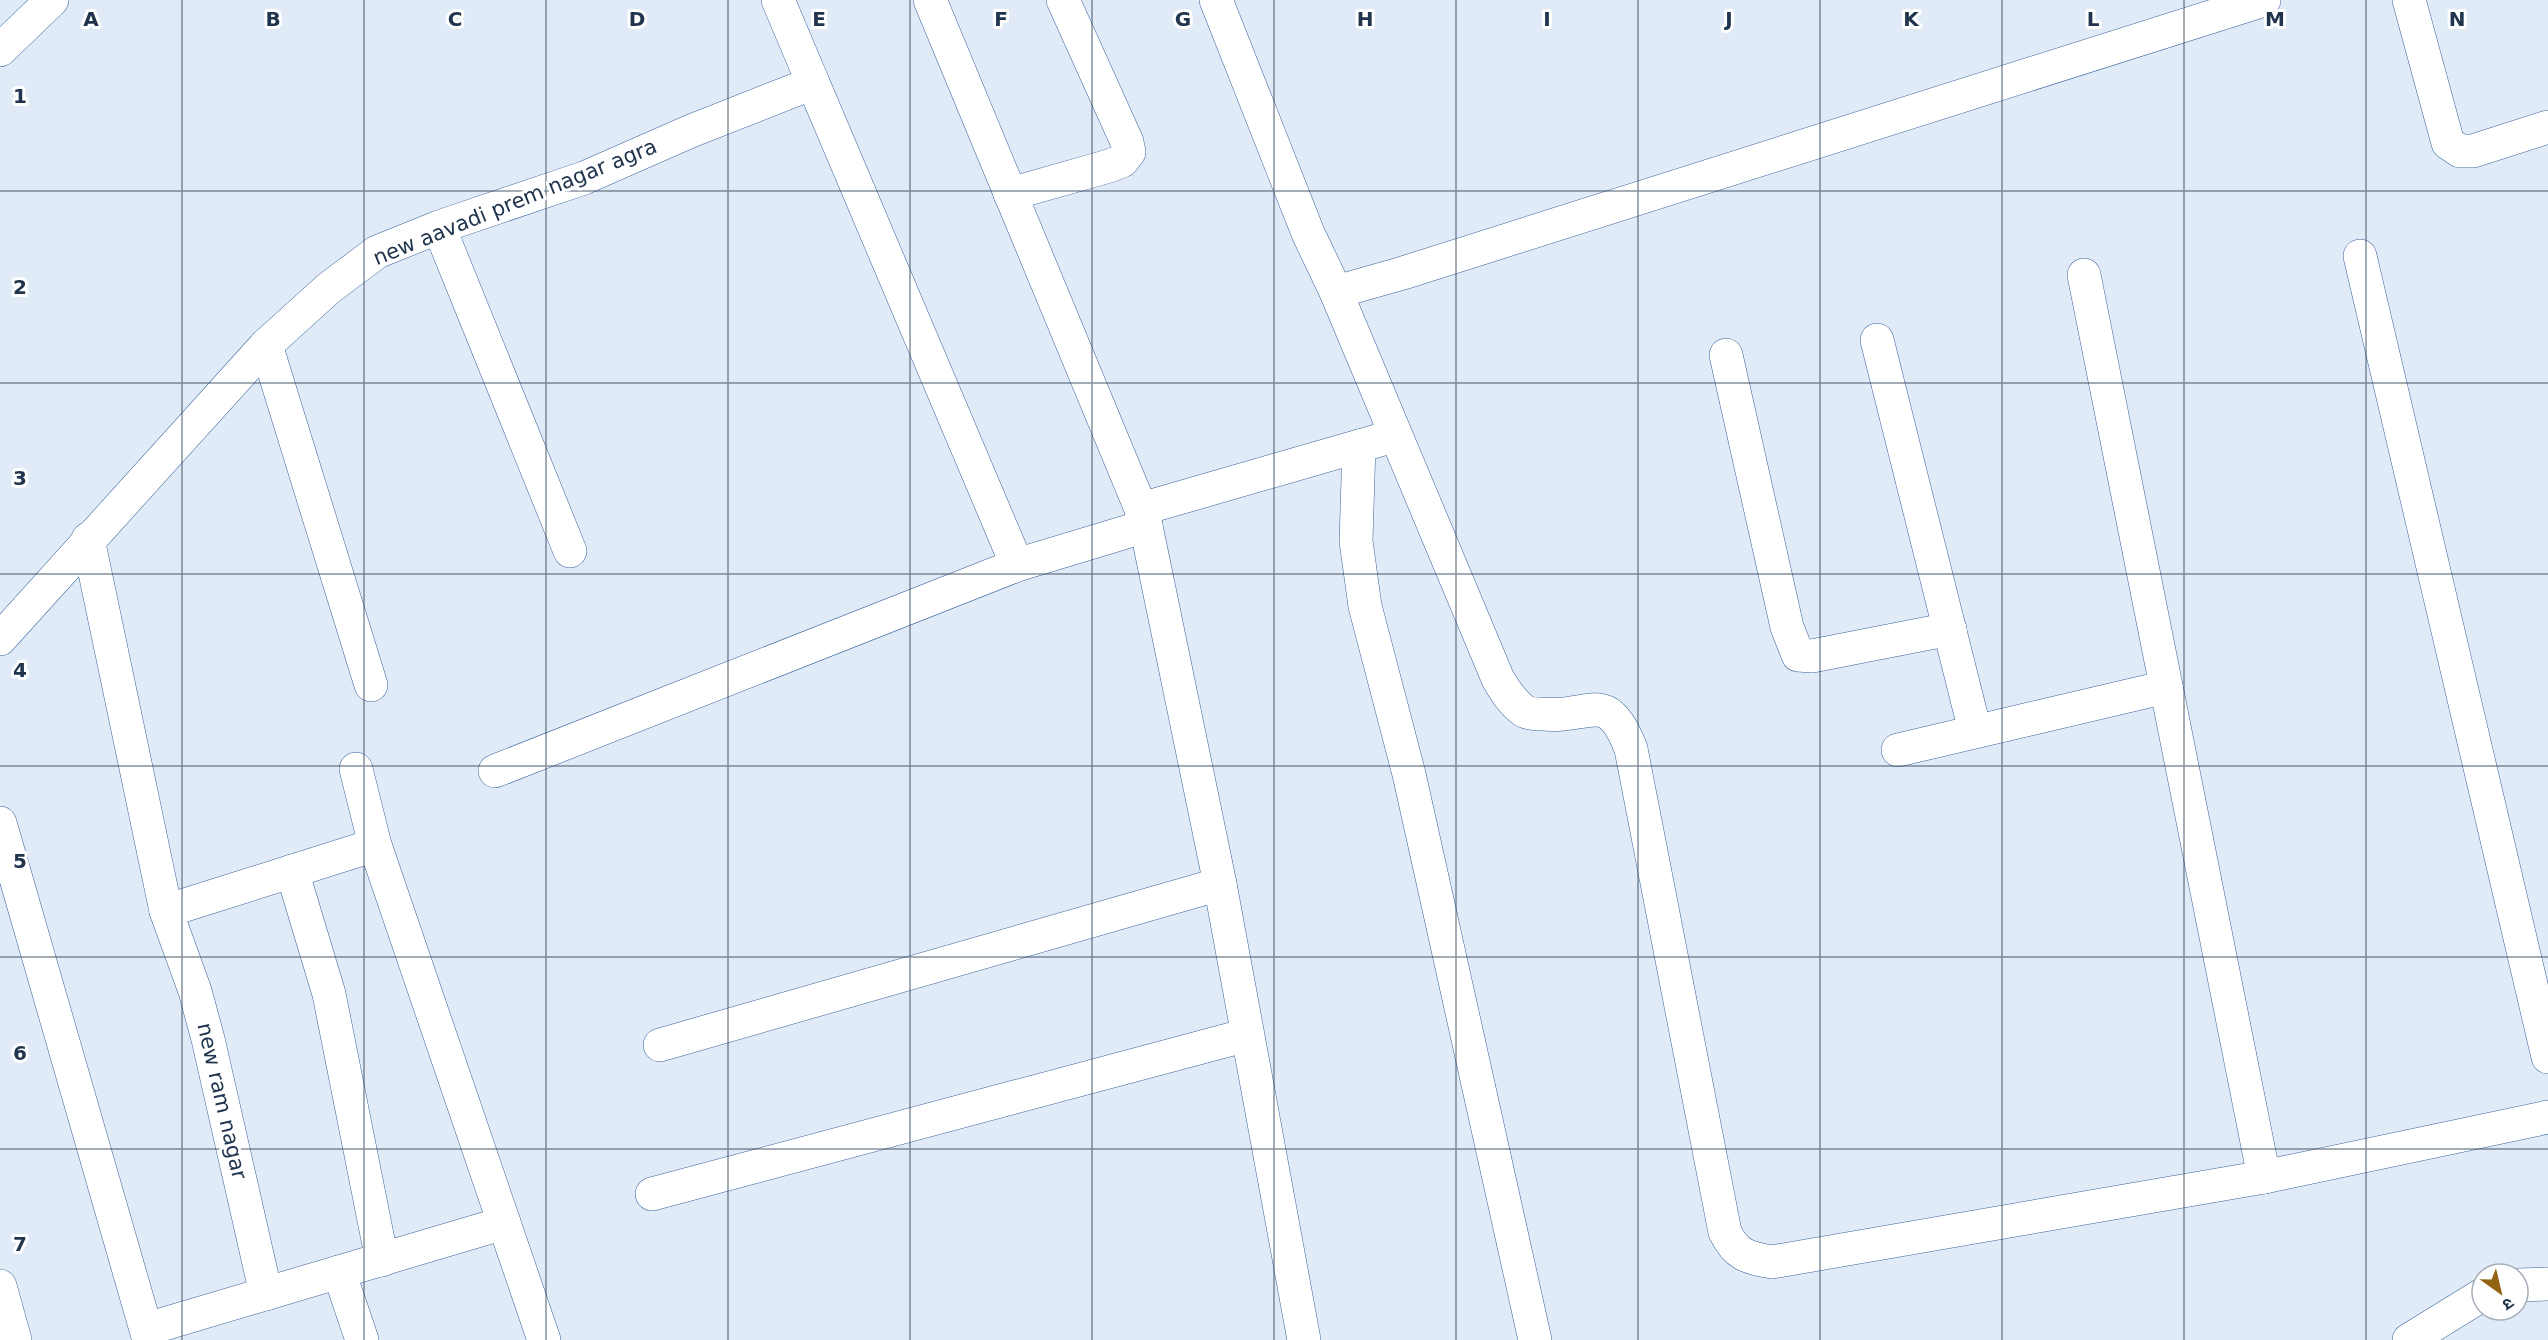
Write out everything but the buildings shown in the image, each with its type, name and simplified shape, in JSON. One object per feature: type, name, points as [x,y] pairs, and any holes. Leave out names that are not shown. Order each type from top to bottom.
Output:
[{"type":"street","points":[[0,50],[52,0]]},
{"type":"street","points":[[778,0],[1017,565]]},
{"type":"street","points":[[930,0],[1144,518],[1220,884],[1304,1340]]},
{"type":"street","points":[[1010,194],[1108,166],[1122,161],[1129,152],[1127,141],[1063,0]]},
{"type":"street","points":[[1336,292],[1404,273],[2264,0]]},
{"type":"street","points":[[2409,0],[2448,142],[2460,151],[2473,151],[2548,127]]},
{"type":"street","points":[[1220,1],[1308,233],[1336,292],[1498,679],[1510,698],[1526,712],[1551,716],[1592,708],[1610,712],[1623,729],[1631,749],[1725,1232],[1732,1247],[1750,1258],[1772,1262],[2264,1177],[2548,1117]]},
{"type":"street","name":"new aavadi prem nagar agra","points":[[0,639],[88,539],[266,345],[329,288],[377,252],[439,227],[584,178],[691,131],[813,83]]},
{"type":"street","points":[[439,227],[570,551]]},
{"type":"street","points":[[2360,256],[2548,1057]]},
{"type":"street","points":[[2084,275],[2264,1177]]},
{"type":"street","points":[[1877,340],[1975,731]]},
{"type":"street","points":[[266,345],[371,685]]},
{"type":"street","points":[[1726,355],[1787,627],[1798,655],[1812,656],[1950,629]]},
{"type":"street","points":[[495,771],[1017,565],[1144,518],[1396,435]]},
{"type":"street","points":[[1359,446],[1356,541],[1365,606],[1409,774],[1535,1340]]},
{"type":"street","name":"new ram nagar","points":[[88,539],[166,911],[195,991],[208,1039],[266,1294]]},
{"type":"street","points":[[1898,750],[2166,687]]},
{"type":"street","points":[[357,769],[375,845],[543,1340]]},
{"type":"street","points":[[0,823],[148,1334],[266,1294],[504,1224]]},
{"type":"street","points":[[166,911],[375,845]]},
{"type":"street","points":[[292,871],[329,994],[382,1260]]},
{"type":"street","points":[[660,1045],[1220,884]]},
{"type":"street","points":[[652,1194],[1247,1035]]},
{"type":"street","points":[[339,1272],[362,1340]]},
{"type":"street","points":[[2530,1285],[2548,1284]]},
{"type":"street","points":[[0,1286],[15,1340]]},
{"type":"street","points":[[2409,1340],[2470,1302]]}]
